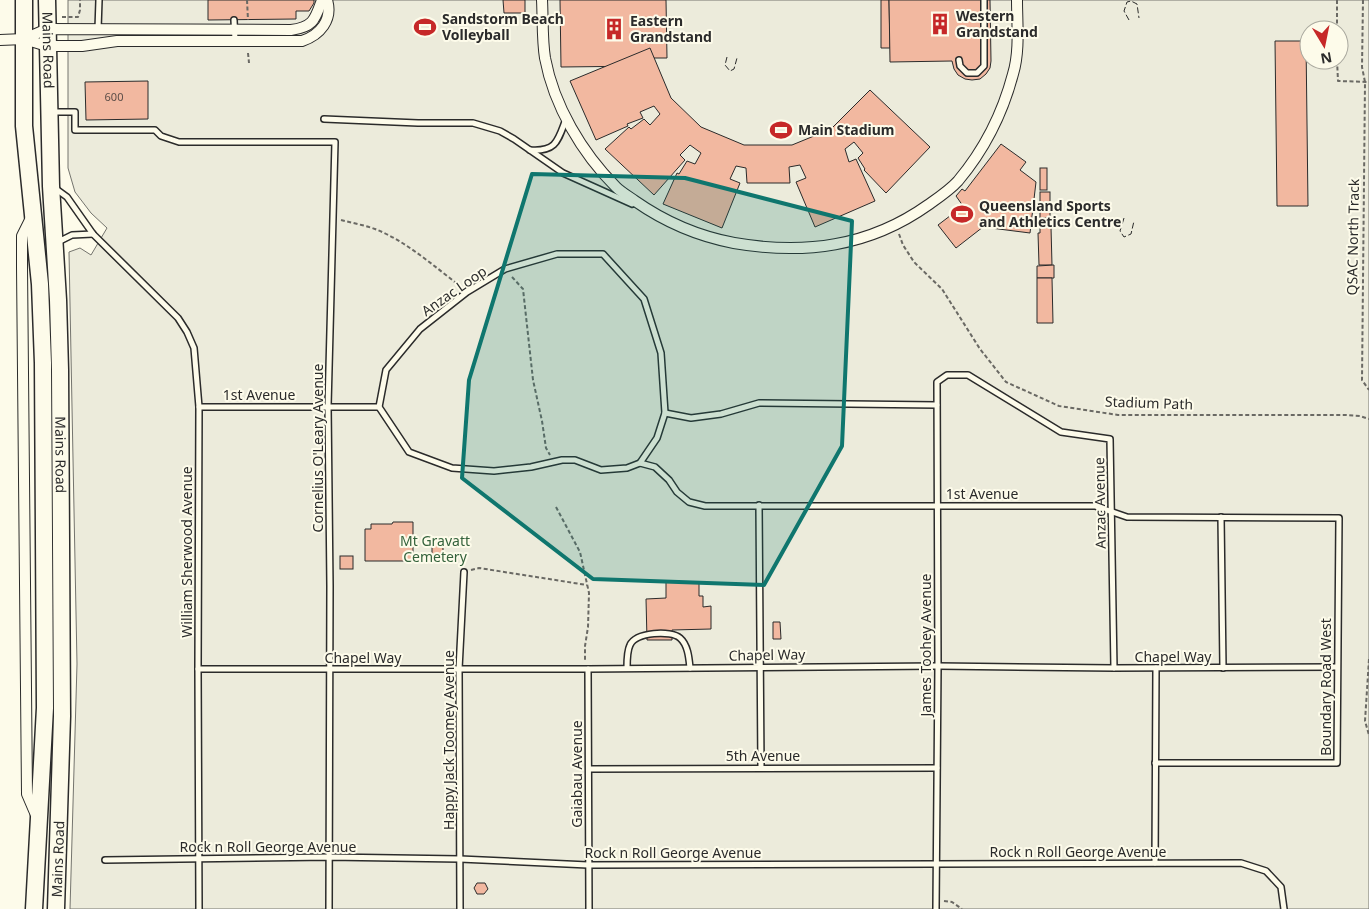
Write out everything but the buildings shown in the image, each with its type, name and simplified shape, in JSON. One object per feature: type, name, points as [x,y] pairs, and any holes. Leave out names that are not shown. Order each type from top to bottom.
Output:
[{"type":"main road","name":"Mains Road","points":[[24,0],[24,126],[40,284],[43,393],[45,708],[34,909]]},
{"type":"main road","name":"Mains Road","points":[[48,0],[50,186],[60,370],[62,653],[56,909]]},
{"type":"street","points":[[0,40],[24,39],[48,30],[248,30],[302,28],[316,18],[322,0]]},
{"type":"street","points":[[24,39],[48,46],[82,46],[234,30],[302,40],[312,37],[326,23],[329,13],[327,0]]},
{"type":"street","points":[[542,0],[543,38],[550,80],[566,118],[586,152],[617,188],[649,211],[680,228],[720,240],[753,246],[788,248],[820,247],[850,242],[896,225],[936,199],[956,182],[976,158],[996,121],[1014,73],[1017,0]]},
{"type":"lane","points":[[98,29],[99,0]]},
{"type":"lane","points":[[959,60],[960,66],[967,73],[977,73],[984,66],[984,0]]},
{"type":"lane","name":"Cornelius O'Leary Avenue","points":[[48,112],[75,112],[75,130],[155,130],[161,136],[179,142],[335,142],[328,406],[329,909]]},
{"type":"lane","points":[[530,150],[545,150],[552,146],[558,140],[566,118]]},
{"type":"lane","points":[[324,119],[473,122],[500,131],[562,173],[649,211]]},
{"type":"lane","name":"William Sherwood Avenue","points":[[50,186],[68,197],[93,234],[178,318],[194,348],[199,407],[199,909]]},
{"type":"lane","points":[[54,244],[72,235],[93,234]]},
{"type":"lane","name":"Anzac Loop","points":[[379,407],[386,370],[420,329],[467,292],[506,269],[557,254],[603,254],[644,299],[661,353],[665,413],[657,438],[640,463]]},
{"type":"lane","name":"Anzac Avenue","points":[[937,382],[947,375],[968,375],[1061,432],[1110,439],[1114,668]]},
{"type":"lane","name":"James Toohey Avenue","points":[[936,909],[938,666],[937,382]]},
{"type":"lane","points":[[665,413],[691,418],[722,414],[759,403],[937,404]]},
{"type":"lane","name":"1st Avenue","points":[[199,407],[379,407]]},
{"type":"lane","points":[[379,407],[409,452],[452,468],[494,471],[531,467],[562,460],[575,460],[601,470],[627,468],[640,463]]},
{"type":"lane","name":"1st Avenue","points":[[640,463],[655,467],[669,480],[677,492],[689,502],[705,506],[1095,506],[1127,517],[1338,518]]},
{"type":"lane","points":[[759,505],[761,767]]},
{"type":"lane","points":[[1221,517],[1223,668]]},
{"type":"lane","name":"Boundary Road West","points":[[1155,763],[1337,763],[1338,518]]},
{"type":"lane","name":"Happy Jack Toomey Avenue","points":[[460,909],[460,669],[464,572]]},
{"type":"lane","points":[[627,668],[630,645],[635,638],[643,634],[675,635],[681,639],[685,645],[690,668]]},
{"type":"lane","name":"Chapel Way","points":[[198,669],[588,669],[761,666],[1337,667]]},
{"type":"lane","points":[[1155,862],[1156,668]]},
{"type":"lane","name":"Gaiabau Avenue","points":[[588,669],[589,909]]},
{"type":"lane","name":"5th Avenue","points":[[589,769],[761,767],[937,768]]},
{"type":"lane","name":"Rock n Roll George Avenue","points":[[105,860],[329,857],[588,865],[1241,863],[1266,871],[1281,888],[1284,909]]},
{"type":"path","points":[[62,17],[78,17],[80,0]]},
{"type":"path","points":[[248,0],[248,30]]},
{"type":"path","points":[[1337,0],[1337,20]]},
{"type":"path","name":"QSAC North Track","points":[[1363,0],[1362,67],[1365,82],[1362,380],[1369,390]]},
{"type":"path","points":[[1337,70],[1338,81],[1369,82]]},
{"type":"path","points":[[334,218],[384,234],[424,258],[467,292]]},
{"type":"path","name":"Stadium Path","points":[[896,225],[904,245],[914,262],[942,289],[980,349],[1006,382],[1059,406],[1118,415],[1346,414],[1369,419]]},
{"type":"path","points":[[506,269],[523,289],[533,380],[546,448],[554,462]]},
{"type":"path","points":[[556,507],[580,552],[587,585],[588,627],[585,660]]},
{"type":"path","points":[[464,572],[479,568],[587,585]]},
{"type":"path","points":[[1369,659],[1365,721],[1369,735]]},
{"type":"path","points":[[936,900],[952,902],[962,909]]},
{"type":"highlighted area","points":[[532,174],[685,178],[852,221],[842,446],[764,585],[593,579],[462,478],[469,380]]},
{"type":"green space","name":"Mt Gravatt Cemetery","points":[[68,0],[1369,0],[1369,909],[70,909],[77,664],[69,252],[80,248],[91,255],[107,228],[91,213],[75,192],[68,168]]},
{"type":"fence","points":[[1129,20],[1124,11],[1127,2],[1131,1],[1137,4],[1139,18]]},
{"type":"fence","points":[[727,57],[725,65],[730,71],[734,69],[737,58]]},
{"type":"fence","points":[[1124,218],[1120,231],[1124,237],[1131,234],[1134,221]]},
{"type":"place","name":"Western Grandstand","points":[[940,24]]},
{"type":"place","name":"Sandstorm Beach Volleyball","points":[[425,27]]},
{"type":"place","name":"Eastern Grandstand","points":[[614,29]]},
{"type":"place","name":"Main Stadium","points":[[781,130]]},
{"type":"place","name":"Queensland Sports and Athletics Centre","points":[[962,214]]}]
